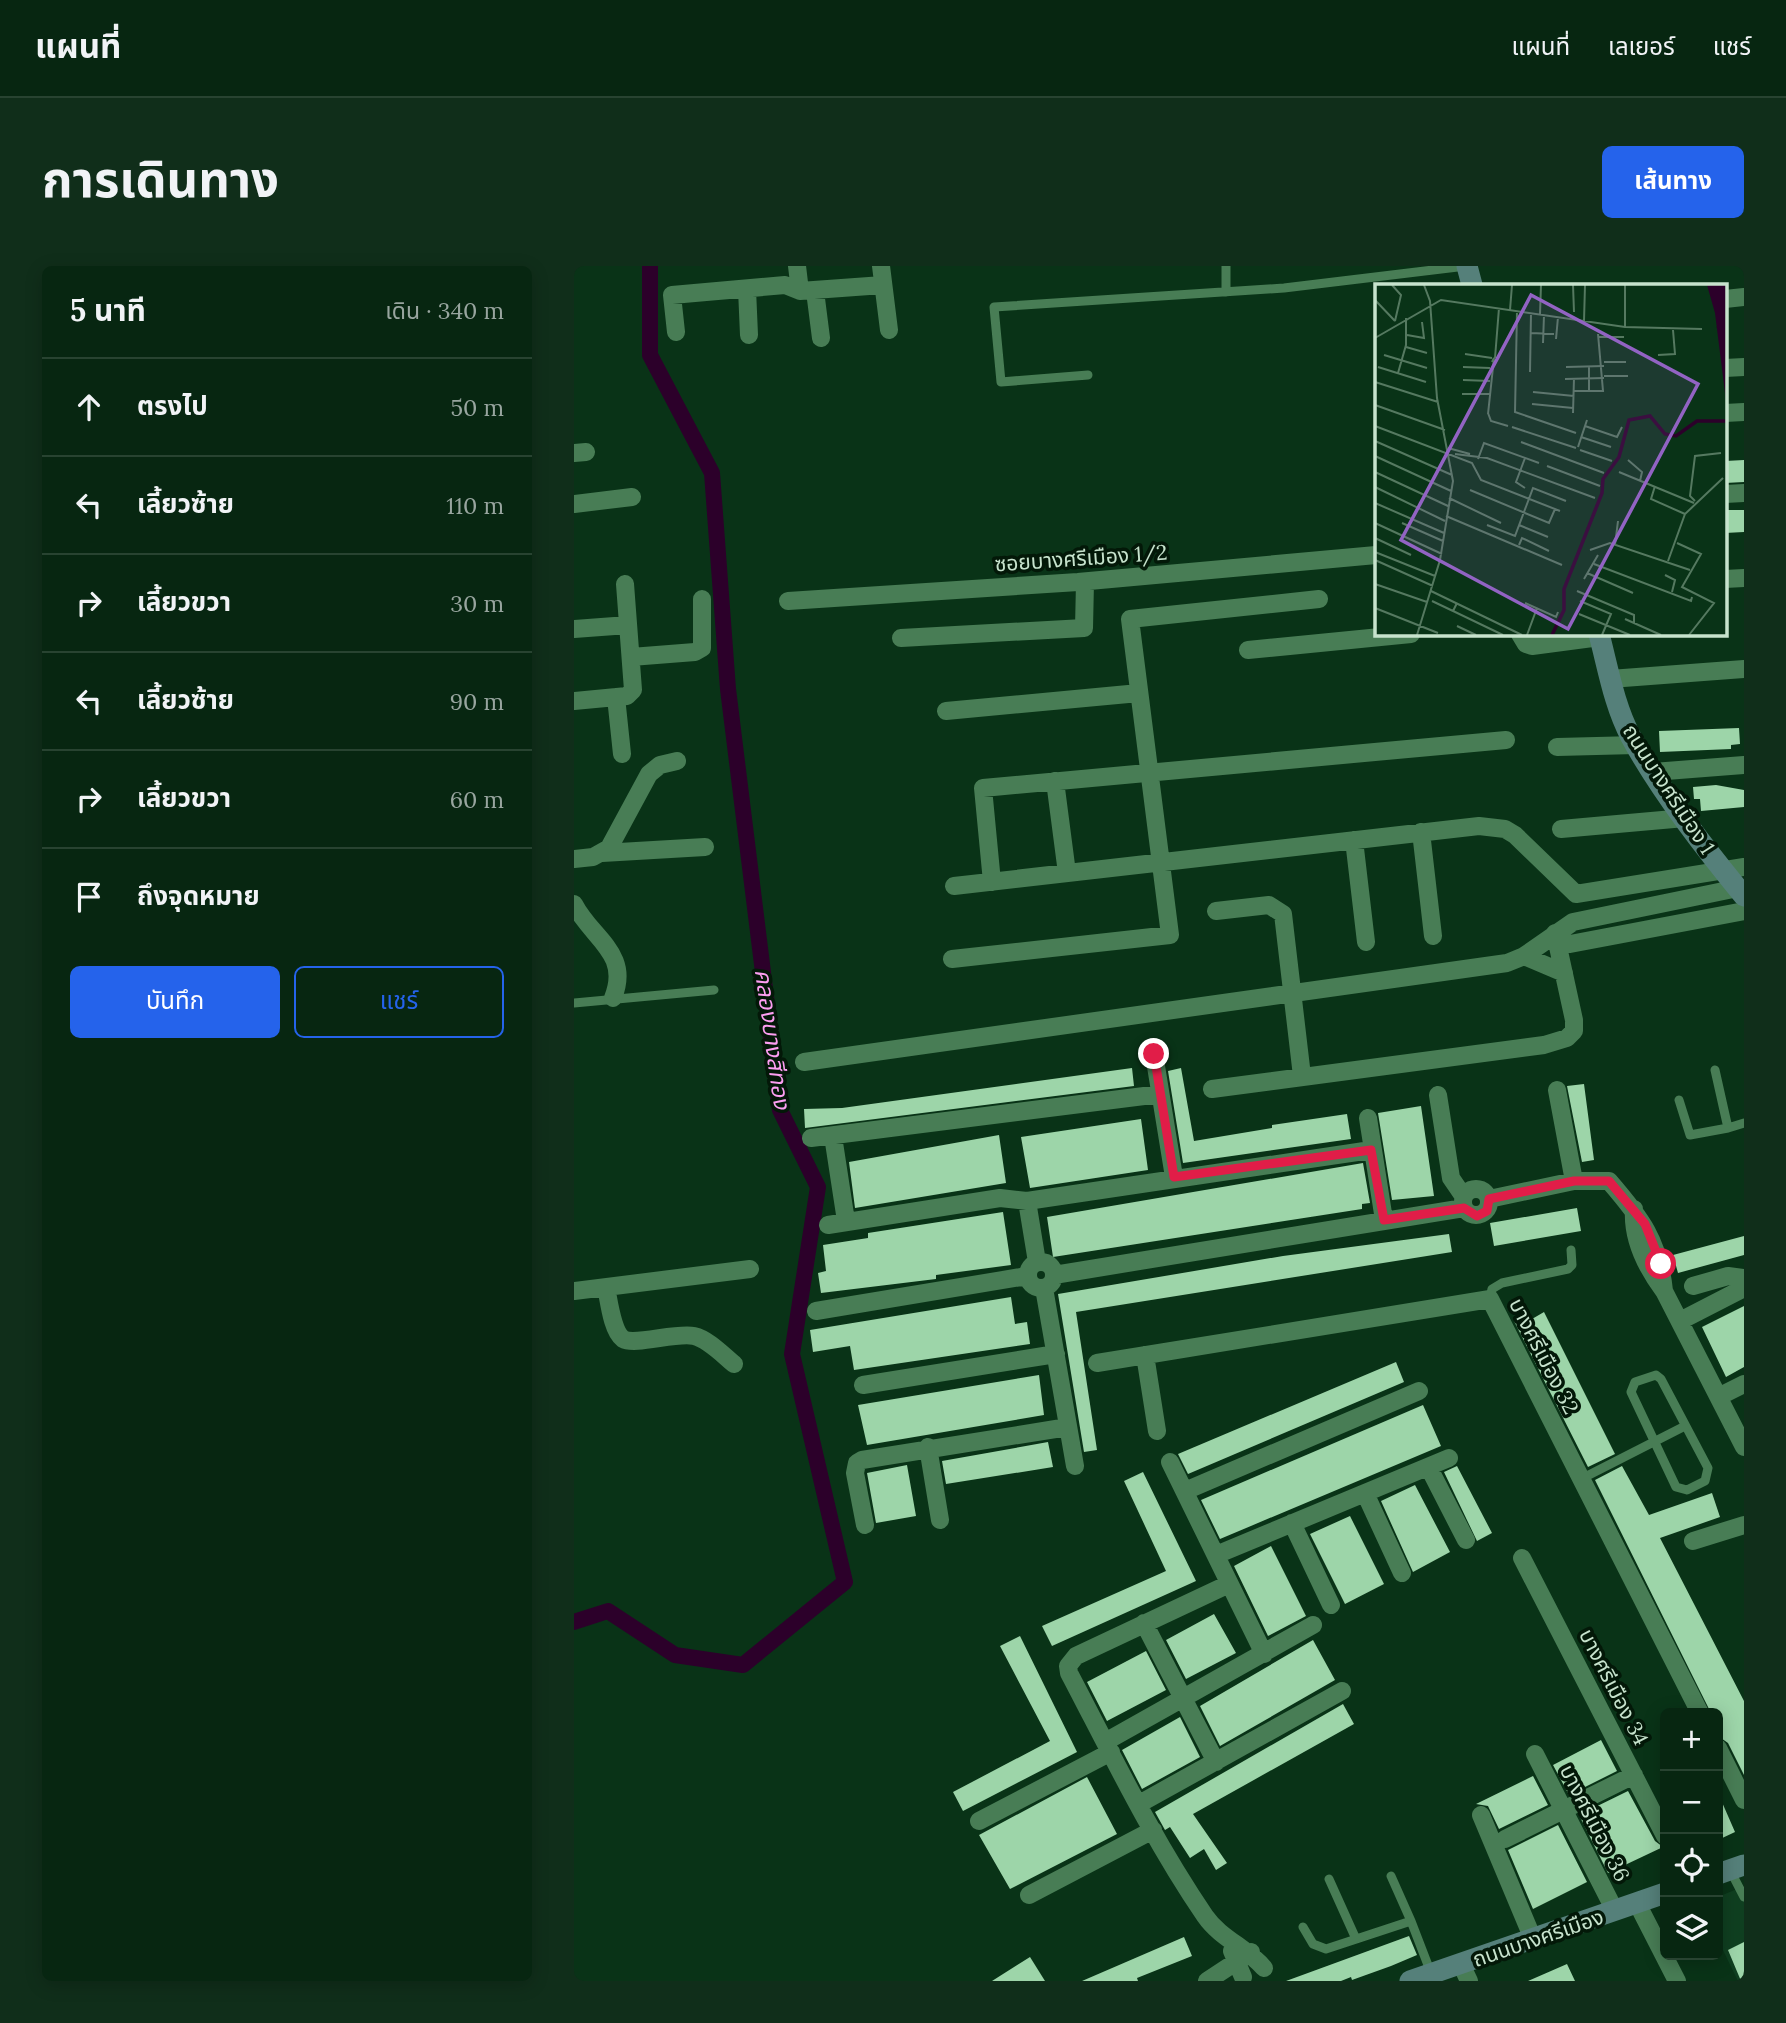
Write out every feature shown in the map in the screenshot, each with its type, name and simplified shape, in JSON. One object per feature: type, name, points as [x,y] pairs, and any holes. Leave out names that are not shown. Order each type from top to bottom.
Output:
[{"type":"street","points":[[797,266],[808,291],[821,338]]},
{"type":"street","points":[[881,266],[889,330]]},
{"type":"street","points":[[1467,266],[1472,284]]},
{"type":"street","points":[[676,332],[673,295],[785,285],[808,291],[883,285]]},
{"type":"street","points":[[747,289],[749,334]]},
{"type":"street","points":[[1726,299],[1744,297]]},
{"type":"street","points":[[1726,368],[1744,367]]},
{"type":"street","points":[[1726,413],[1744,412]]},
{"type":"street","points":[[1726,494],[1744,493]]},
{"type":"street","points":[[574,504],[632,497]]},
{"type":"street","name":"ซอยบางศรีเมือง 1/2","points":[[788,601],[1085,582],[1375,555]]},
{"type":"street","points":[[1726,579],[1744,578]]},
{"type":"street","points":[[901,638],[1084,628],[1085,582]]},
{"type":"street","points":[[574,701],[627,696],[633,690],[625,584]]},
{"type":"street","points":[[631,657],[695,652],[702,648],[702,598]]},
{"type":"street","points":[[952,959],[1170,935],[1130,619],[1319,599]]},
{"type":"street","points":[[574,629],[628,625]]},
{"type":"street","points":[[1248,650],[1401,635]]},
{"type":"street","points":[[1521,635],[1526,644],[1532,646],[1599,635]]},
{"type":"street","name":"ถนนบางศรีเมือง 1","points":[[1599,635],[1617,705],[1636,745],[1685,818],[1734,869],[1741,892]]},
{"type":"street","points":[[1610,678],[1744,669]]},
{"type":"street","points":[[946,711],[1139,693]]},
{"type":"street","points":[[616,697],[622,754]]},
{"type":"street","points":[[992,882],[983,788],[1506,740]]},
{"type":"street","points":[[1557,747],[1636,745]]},
{"type":"street","points":[[602,853],[609,848],[649,774],[660,765],[677,761]]},
{"type":"street","points":[[1653,772],[1744,765]]},
{"type":"street","points":[[1055,781],[1067,873]]},
{"type":"street","points":[[1561,829],[1685,818]]},
{"type":"street","points":[[954,886],[1479,825],[1505,829],[1515,835],[1576,894],[1734,869]]},
{"type":"street","points":[[1421,832],[1433,936]]},
{"type":"street","points":[[1354,840],[1366,942]]},
{"type":"street","points":[[574,859],[602,853],[705,847]]},
{"type":"street","points":[[804,1062],[1507,963],[1524,956],[1573,922],[1741,892]]},
{"type":"street","points":[[574,904],[584,923],[609,947],[617,965],[619,982],[613,998]]},
{"type":"street","points":[[1216,911],[1269,905],[1283,914],[1301,1076]]},
{"type":"street","points":[[1570,944],[1744,911]]},
{"type":"street","points":[[1212,1089],[1544,1045],[1567,1038],[1574,1031],[1574,1020],[1555,933]]},
{"type":"street","points":[[1524,956],[1564,973]]},
{"type":"street","points":[[1154,1054],[1174,1177]]},
{"type":"street","points":[[1557,1090],[1574,1181]]},
{"type":"street","points":[[811,1138],[1160,1094]]},
{"type":"street","points":[[1438,1095],[1451,1178],[1464,1203]]},
{"type":"street","points":[[1368,1118],[1384,1220]]},
{"type":"street","points":[[833,1136],[837,1223],[1000,1198],[1027,1201],[1174,1177],[1371,1150]]},
{"type":"street","points":[[1464,1203],[1468,1192],[1477,1189],[1487,1194],[1489,1199],[1574,1181],[1609,1181],[1645,1224],[1661,1264],[1664,1291],[1744,1447]]},
{"type":"street","points":[[1027,1201],[1032,1269]]},
{"type":"street","points":[[1049,1281],[1464,1203]]},
{"type":"street","points":[[816,1311],[1051,1265],[1049,1281],[1056,1354],[1074,1466]]},
{"type":"street","points":[[574,1291],[750,1269]]},
{"type":"street","points":[[1693,1286],[1728,1276],[1744,1278]]},
{"type":"street","points":[[606,1287],[617,1330],[622,1338],[631,1341],[671,1335],[695,1336],[734,1363]]},
{"type":"street","points":[[1681,1321],[1744,1288]]},
{"type":"street","name":"บางศรีเมือง 32","points":[[1097,1363],[1490,1299],[1697,1708]]},
{"type":"street","points":[[863,1385],[1056,1354]]},
{"type":"street","points":[[1145,1355],[1157,1431]]},
{"type":"street","points":[[1720,1396],[1744,1384]]},
{"type":"street","points":[[1185,1491],[1419,1391]]},
{"type":"street","points":[[865,1525],[855,1473],[857,1463],[868,1458],[928,1447],[1068,1427]]},
{"type":"street","points":[[928,1447],[940,1520]]},
{"type":"street","points":[[1216,1555],[1449,1458]]},
{"type":"street","points":[[1170,1462],[1264,1654]]},
{"type":"street","points":[[1429,1468],[1466,1540]]},
{"type":"street","points":[[1365,1493],[1402,1573]]},
{"type":"street","points":[[1292,1523],[1331,1605]]},
{"type":"street","points":[[1693,1541],[1744,1525]]},
{"type":"street","name":"บางศรีเมือง 34","points":[[1522,1558],[1664,1834]]},
{"type":"street","points":[[1229,1584],[1144,1622],[1070,1661],[1069,1674],[1153,1830],[1205,1916],[1228,1941],[1243,1964],[1268,1976]]},
{"type":"street","points":[[1144,1622],[1216,1762]]},
{"type":"street","points":[[979,1821],[1108,1747],[1183,1699],[1314,1625]]},
{"type":"street","points":[[1139,1804],[1342,1691]]},
{"type":"street","name":"บางศรีเมือง 36","points":[[1535,1754],[1615,1911]]},
{"type":"street","points":[[1723,1758],[1744,1800]]},
{"type":"street","points":[[1505,1839],[1633,1775]]},
{"type":"street","points":[[1481,1815],[1533,1939]]},
{"type":"street","points":[[1029,1895],[1153,1830]]},
{"type":"street","name":"ถนนบางศรีเมือง","points":[[1410,1981],[1465,1973],[1533,1939],[1660,1895]]},
{"type":"street","points":[[1637,1903],[1677,1981]]},
{"type":"street","points":[[1206,1981],[1243,1964]]},
{"type":"lane","points":[[1226,266],[1226,292]]},
{"type":"lane","points":[[1088,375],[1001,382],[995,307],[1284,288],[1467,266]]},
{"type":"lane","points":[[574,1003],[715,990]]},
{"type":"lane","points":[[1715,1070],[1728,1128]]},
{"type":"lane","points":[[1679,1100],[1690,1135],[1744,1123]]},
{"type":"lane","points":[[1490,1299],[1492,1289],[1502,1283],[1568,1269],[1572,1265],[1571,1250]]},
{"type":"lane","points":[[1651,1376],[1661,1378],[1708,1468],[1705,1481],[1687,1489],[1676,1487],[1653,1443],[1631,1392],[1635,1382],[1651,1376]]},
{"type":"lane","points":[[1580,1479],[1685,1426]]},
{"type":"lane","points":[[1730,1870],[1744,1897]]},
{"type":"lane","points":[[1391,1876],[1437,1975]]},
{"type":"lane","points":[[1329,1879],[1356,1938]]},
{"type":"lane","points":[[1303,1927],[1319,1948],[1326,1949],[1410,1921]]},
{"type":"shaded area","points":[[1744,1886],[1744,1981],[1738,1981],[1723,1950],[1723,1895]]},
{"type":"building","points":[[1744,460],[1744,482],[1726,483],[1726,461]]},
{"type":"building","points":[[1726,510],[1744,510],[1744,532],[1726,533]]},
{"type":"building","points":[[1739,728],[1740,744],[1731,745],[1731,749],[1660,752],[1659,731]]},
{"type":"building","points":[[1716,785],[1744,790],[1744,807],[1701,811],[1700,799],[1694,799],[1693,787]]},
{"type":"building","points":[[1132,1068],[1134,1086],[805,1128],[804,1109],[842,1108]]},
{"type":"building","points":[[1181,1068],[1194,1141],[1272,1128],[1272,1125],[1347,1114],[1351,1139],[1183,1163],[1168,1071]]},
{"type":"building","points":[[1584,1084],[1594,1160],[1582,1162],[1567,1086]]},
{"type":"building","points":[[1421,1106],[1434,1196],[1392,1200],[1378,1113]]},
{"type":"building","points":[[1141,1119],[1148,1170],[1030,1188],[1021,1137]]},
{"type":"building","points":[[999,1135],[1006,1183],[855,1208],[849,1162]]},
{"type":"building","points":[[1363,1163],[1370,1203],[1362,1204],[1362,1209],[1053,1257],[1047,1217]]},
{"type":"building","points":[[1577,1208],[1581,1231],[1494,1246],[1490,1223]]},
{"type":"building","points":[[1003,1212],[1011,1265],[936,1275],[936,1279],[821,1293],[818,1273],[826,1271],[823,1245],[868,1238],[868,1233]]},
{"type":"building","points":[[1449,1234],[1452,1252],[1076,1312],[1097,1450],[1084,1452],[1058,1294],[1283,1256]]},
{"type":"building","points":[[1744,1236],[1744,1255],[1678,1273],[1673,1255]]},
{"type":"building","points":[[1011,1297],[1015,1324],[1027,1322],[1030,1344],[854,1370],[850,1346],[813,1352],[810,1330]]},
{"type":"building","points":[[1744,1306],[1744,1367],[1726,1377],[1702,1327]]},
{"type":"building","points":[[1544,1312],[1615,1454],[1588,1467],[1514,1321],[1529,1313],[1532,1319]]},
{"type":"building","points":[[1396,1362],[1404,1382],[1188,1474],[1178,1454]]},
{"type":"building","points":[[1039,1375],[1044,1415],[867,1445],[858,1405]]},
{"type":"building","points":[[1423,1405],[1441,1446],[1220,1539],[1201,1500]]},
{"type":"building","points":[[1048,1442],[1053,1467],[946,1484],[942,1461]]},
{"type":"building","points":[[907,1465],[916,1516],[876,1523],[867,1473]]},
{"type":"building","points":[[1457,1466],[1492,1533],[1477,1541],[1444,1472]]},
{"type":"building","points":[[1622,1466],[1649,1515],[1712,1493],[1720,1517],[1660,1538],[1744,1701],[1744,1775],[1728,1743],[1723,1740],[1723,1708],[1709,1708],[1595,1480]]},
{"type":"building","points":[[1143,1472],[1196,1581],[1052,1646],[1042,1626],[1166,1571],[1124,1481]]},
{"type":"building","points":[[1415,1485],[1450,1552],[1413,1572],[1381,1501]]},
{"type":"building","points":[[1350,1516],[1384,1584],[1345,1604],[1310,1534]]},
{"type":"building","points":[[1271,1546],[1306,1616],[1268,1636],[1234,1566]]},
{"type":"building","points":[[1214,1614],[1236,1653],[1186,1679],[1166,1640]]},
{"type":"building","points":[[1020,1636],[1077,1752],[963,1811],[953,1792],[1050,1741],[1000,1646]]},
{"type":"building","points":[[1313,1640],[1335,1680],[1220,1746],[1200,1706]]},
{"type":"building","points":[[1146,1651],[1166,1690],[1107,1721],[1087,1682]]},
{"type":"building","points":[[1343,1704],[1354,1724],[1193,1814],[1227,1863],[1216,1870],[1204,1849],[1190,1858],[1170,1827],[1165,1830],[1155,1812]]},
{"type":"building","points":[[1180,1717],[1200,1757],[1142,1789],[1122,1750]]},
{"type":"building","points":[[1601,1740],[1617,1771],[1569,1795],[1553,1765]]},
{"type":"building","points":[[1533,1776],[1548,1805],[1499,1829],[1488,1806],[1476,1804]]},
{"type":"building","points":[[1087,1777],[1117,1834],[1010,1889],[979,1835]]},
{"type":"building","points":[[1628,1791],[1660,1848],[1608,1873],[1579,1815]]},
{"type":"building","points":[[1723,1804],[1735,1832],[1723,1838]]},
{"type":"building","points":[[1558,1825],[1587,1882],[1533,1909],[1508,1850]]},
{"type":"building","points":[[1409,1936],[1417,1955],[1391,1966],[1352,1980],[1351,1977],[1341,1981],[1286,1981]]},
{"type":"building","points":[[1184,1937],[1192,1956],[1137,1978],[1138,1981],[1082,1981]]},
{"type":"building","points":[[1744,1942],[1744,1981],[1741,1981],[1728,1950]]},
{"type":"building","points":[[1030,1957],[1045,1981],[992,1981]]},
{"type":"building","points":[[1567,1964],[1575,1981],[1528,1981]]},
{"type":"waterway","name":"คลองบางสีทอง","points":[[574,1622],[608,1611],[675,1655],[743,1665],[845,1582],[792,1354],[818,1187],[780,1110],[728,689],[712,473],[650,355],[650,266]]},
{"type":"route","points":[[1154,1054],[1174,1177],[1371,1150],[1384,1220],[1464,1208],[1466,1212],[1477,1216],[1487,1211],[1489,1199],[1574,1181],[1609,1181],[1645,1224],[1661,1264]]}]
